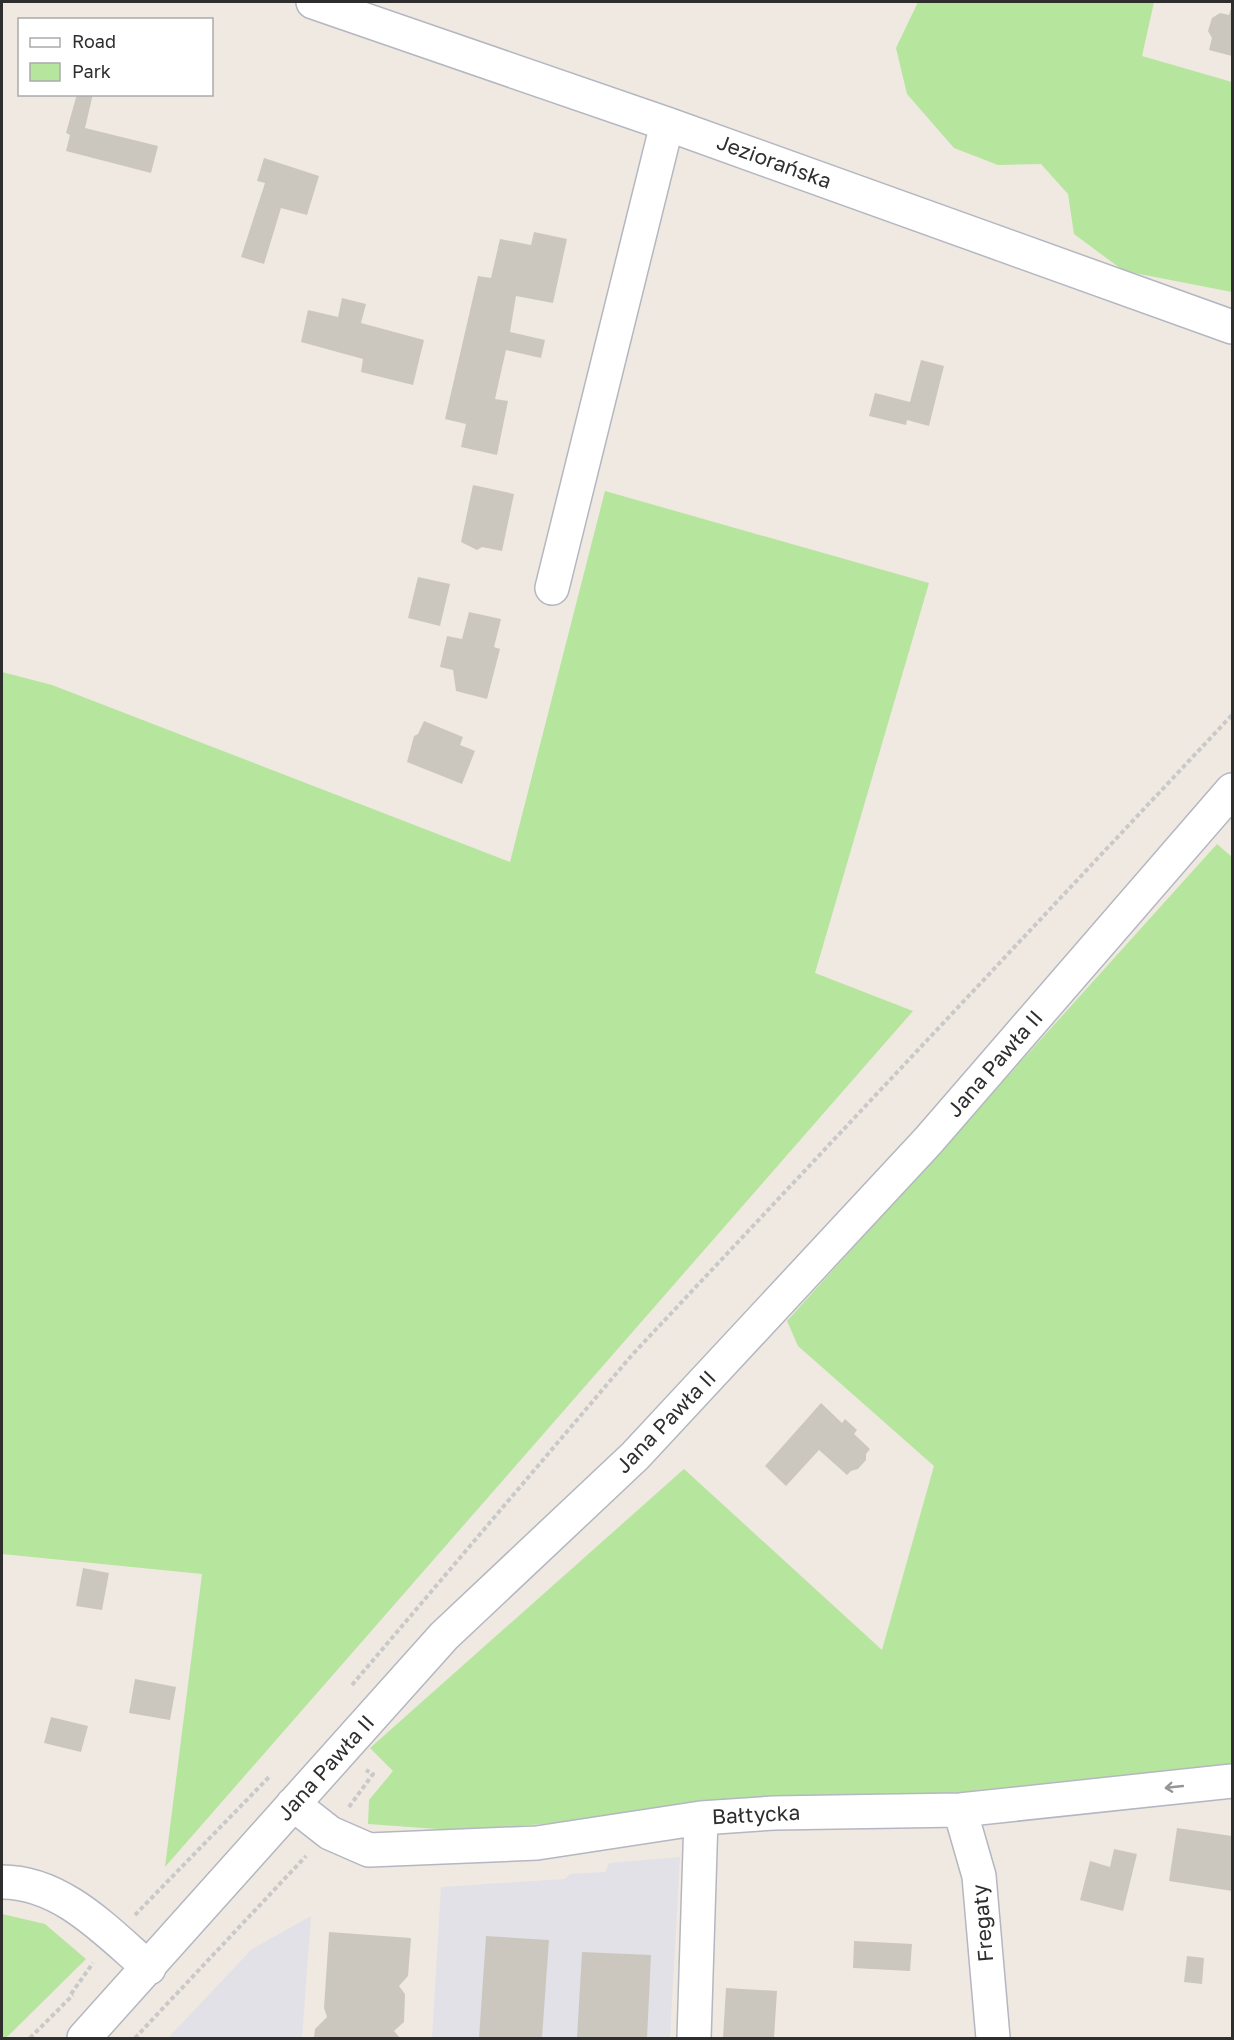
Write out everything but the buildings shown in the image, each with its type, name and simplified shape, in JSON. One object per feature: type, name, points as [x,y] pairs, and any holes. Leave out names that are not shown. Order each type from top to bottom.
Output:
[{"type":"street","name":"Jeziorańska","points":[[313,2],[667,124],[1233,327]]},
{"type":"street","points":[[552,588],[667,124]]},
{"type":"street","name":"Jana Pawła II","points":[[84,2038],[444,1636],[635,1456],[824,1254],[936,1132],[1233,790]]},
{"type":"street","name":"Bałtycka","points":[[293,1804],[330,1833],[369,1851],[537,1843],[701,1818],[774,1813],[960,1810],[1233,1781]]},
{"type":"street","name":"Fregaty","points":[[960,1810],[979,1876],[993,2038]]},
{"type":"street","points":[[694,2038],[701,1818]]},
{"type":"street","points":[[2,1882],[50,1892],[77,1906],[149,1968]]},
{"type":"path","points":[[350,1687],[632,1355],[1233,715]]},
{"type":"path","points":[[135,2038],[287,1874],[330,1833],[373,1774],[339,1753]]},
{"type":"path","points":[[71,1994],[113,1937],[272,1775]]},
{"type":"shaded area","points":[[680,1857],[670,2038],[432,2038],[441,1887],[565,1879],[570,1874],[605,1872],[609,1863]]},
{"type":"shaded area","points":[[311,1916],[302,2038],[168,2038],[252,1949]]},
{"type":"green space","points":[[918,2],[1154,2],[1142,56],[1232,82],[1232,292],[1124,271],[1074,234],[1068,194],[1041,164],[998,165],[954,148],[907,94],[896,48]]},
{"type":"green space","points":[[605,491],[929,583],[815,973],[913,1011],[165,1867],[202,1574],[2,1554],[2,672],[52,685],[510,862]]},
{"type":"green space","points":[[1217,844],[1232,857],[1232,1769],[1028,1788],[698,1810],[465,1831],[368,1824],[369,1800],[393,1771],[370,1748],[684,1469],[882,1650],[934,1466],[798,1346],[787,1321]]},
{"type":"green space","points":[[2,1914],[45,1924],[86,1959],[6,2038],[2,2038]]}]
